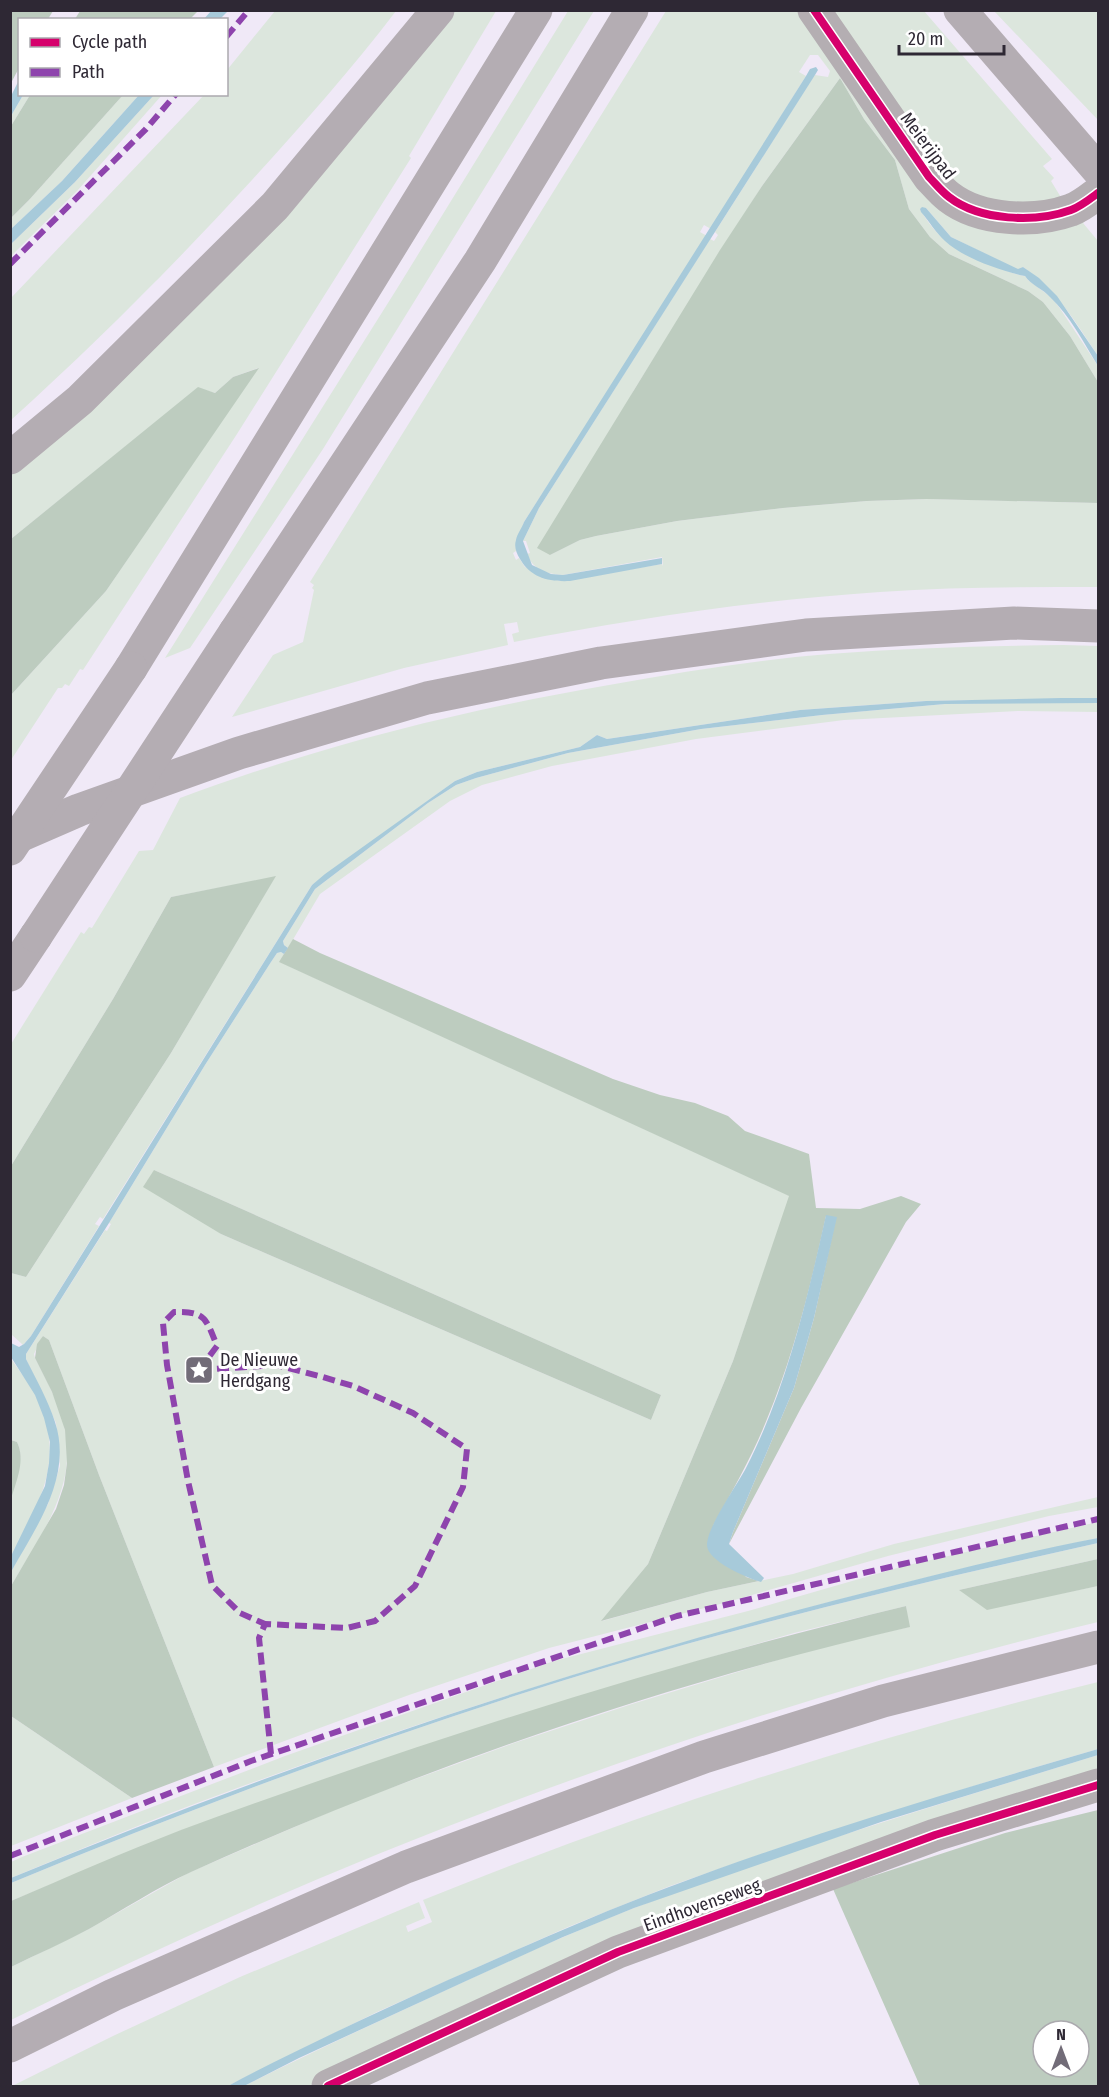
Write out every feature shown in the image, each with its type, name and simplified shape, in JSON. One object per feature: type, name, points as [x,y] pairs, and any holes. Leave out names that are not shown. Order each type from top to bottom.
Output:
[{"type":"highway","points":[[10,458],[80,400],[274,206],[438,10]]},
{"type":"highway","points":[[10,849],[131,668],[536,10]]},
{"type":"highway","points":[[10,975],[480,261],[632,10]]},
{"type":"highway","points":[[960,10],[1098,170]]},
{"type":"highway","points":[[10,840],[79,810],[239,753],[427,698],[589,666],[806,635],[1014,623],[1098,626]]},
{"type":"highway","points":[[10,2046],[113,1995],[406,1867],[693,1761],[883,1701],[1098,1647]]},
{"type":"street","name":"Meierijpad","points":[[814,10],[929,177],[950,198],[977,211],[996,216],[1044,218],[1073,209],[1098,193]]},
{"type":"street","name":"Eindhovenseweg","points":[[328,2086],[618,1952],[935,1835],[1098,1785]]},
{"type":"shaded area","points":[[275,11],[396,11],[326,97],[223,211],[104,333],[11,420],[11,298],[203,96],[228,96],[228,69]]},
{"type":"shaded area","points":[[446,11],[496,11],[409,156],[411,158],[237,434],[83,670],[80,669],[69,686],[65,684],[62,688],[58,688],[11,760],[11,695],[106,591],[258,368],[233,377],[215,393],[198,388],[11,539],[10,472]]},
{"type":"shaded area","points":[[568,11],[594,11],[323,449],[190,648],[165,658],[398,287]]},
{"type":"shaded area","points":[[666,11],[807,11],[933,192],[1088,218],[1083,223],[1098,241],[1098,356],[1056,297],[1023,267],[1018,270],[951,237],[926,208],[920,209],[934,230],[951,245],[982,261],[1025,276],[1051,297],[1098,366],[1098,382],[1070,336],[1043,302],[1028,291],[949,254],[930,237],[909,209],[895,160],[864,119],[840,78],[762,186],[634,390],[550,555],[580,540],[596,536],[677,521],[783,508],[928,499],[1098,503],[1098,587],[907,590],[788,600],[696,611],[514,642],[512,634],[519,632],[517,622],[504,624],[508,645],[404,668],[232,717],[273,655],[303,642],[314,590],[312,588],[314,585],[310,582]],"holes":[[[810,55],[818,55],[830,71],[828,77],[815,75],[812,79],[715,232],[718,235],[714,241],[710,239],[539,508],[523,541],[526,541],[530,553],[527,554],[533,564],[551,574],[563,575],[662,557],[663,566],[662,564],[560,581],[525,567],[519,558],[516,560],[513,553],[516,551],[524,522],[707,236],[700,232],[704,225],[711,229],[806,76],[799,72]]]},
{"type":"shaded area","points":[[829,11],[924,11],[1052,159],[1043,166],[1054,178],[1051,181],[1062,199],[1070,199],[993,205],[943,176]]},
{"type":"shaded area","points":[[994,11],[1098,11],[1098,120]]},
{"type":"shaded area","points":[[22,96],[29,96],[11,126],[11,116]]},
{"type":"shaded area","points":[[122,96],[138,96],[62,181],[11,229],[11,218]]},
{"type":"shaded area","points":[[153,96],[161,96],[77,191],[11,256],[11,244],[75,182]]},
{"type":"shaded area","points":[[1064,645],[1098,646],[1098,698],[926,701],[800,710],[607,739],[597,735],[580,747],[477,772],[455,781],[312,885],[103,1219],[100,1217],[95,1224],[99,1226],[31,1336],[23,1345],[11,1334],[11,1273],[26,1277],[171,1053],[275,877],[171,897],[113,999],[11,1166],[11,1044],[81,932],[84,934],[89,927],[92,928],[139,851],[153,850],[180,798],[285,762],[392,731],[500,706],[636,680],[746,663],[829,654]]},
{"type":"shaded area","points":[[1098,703],[1098,712],[1018,711],[844,720],[696,739],[552,766],[482,785],[450,801],[320,894],[288,948],[284,945],[283,941],[315,889],[428,803],[456,785],[476,778],[568,753],[701,729],[945,704]]},
{"type":"shaded area","points":[[277,953],[284,954],[280,962],[790,1196],[733,1361],[648,1564],[602,1621],[707,1592],[793,1574],[894,1544],[1098,1497],[1098,1507],[1049,1516],[888,1556],[724,1603],[549,1648],[409,1695],[214,1767],[99,1475],[49,1340],[43,1336],[34,1354],[63,1420],[67,1452],[66,1473],[61,1493],[44,1531],[11,1586],[11,1572],[48,1504],[60,1466],[56,1423],[26,1359],[26,1354],[105,1230],[107,1231],[111,1224],[109,1223],[205,1065]],"holes":[[[154,1170],[661,1395],[651,1420],[221,1234]]]},
{"type":"shaded area","points":[[10,1357],[36,1396],[45,1419],[49,1440],[49,1460],[40,1498],[11,1556],[10,1505],[20,1456],[17,1442],[11,1440]]},
{"type":"shaded area","points":[[1098,1522],[1098,1538],[876,1590],[766,1619],[547,1683],[439,1718],[197,1803],[11,1878],[11,1862],[22,1857],[285,1756],[554,1661],[748,1611],[904,1566]]},
{"type":"shaded area","points":[[1098,1543],[1098,1559],[959,1590],[1049,1596],[1098,1586],[1098,1622],[958,1658],[818,1698],[680,1742],[543,1790],[408,1842],[274,1898],[142,1957],[11,2020],[11,1967],[87,1930],[188,1873],[355,1801],[514,1743],[632,1704],[817,1648],[909,1627],[906,1606],[794,1633],[657,1673],[428,1745],[180,1831],[11,1901],[11,1883],[304,1768],[528,1691],[665,1650],[788,1617]]},
{"type":"shaded area","points":[[1098,1682],[1098,1749],[791,1844],[670,1886],[568,1927],[377,2012],[228,2086],[12,2086],[240,1977],[419,1902],[425,1918],[406,1926],[408,1932],[432,1922],[423,1900],[589,1836],[841,1752]]},
{"type":"shaded area","points":[[11,1716],[132,1798],[11,1846]]},
{"type":"shaded area","points":[[1098,1755],[1098,1777],[448,2018],[309,2086],[244,2086],[491,1969],[634,1908],[807,1847]]},
{"type":"green space","points":[[11,10],[53,11],[49,18],[18,18],[18,70],[11,83]]},
{"type":"green space","points":[[80,10],[198,11],[191,18],[76,18]]},
{"type":"green space","points":[[840,78],[864,119],[895,160],[909,209],[930,237],[949,254],[1028,291],[1043,302],[1070,336],[1098,382],[1098,503],[927,499],[867,501],[783,508],[677,521],[580,540],[550,555],[537,548],[720,250],[762,186]]},
{"type":"green space","points":[[29,96],[122,96],[11,218],[11,126]]},
{"type":"green space","points":[[259,368],[106,591],[11,695],[11,539],[198,387],[215,393],[233,377]]},
{"type":"green space","points":[[276,876],[171,1053],[26,1277],[11,1273],[11,1166],[113,999],[171,897]]},
{"type":"green space","points":[[293,939],[320,953],[613,1079],[660,1095],[695,1103],[728,1116],[745,1131],[809,1154],[816,1208],[860,1209],[901,1196],[921,1204],[906,1222],[801,1408],[729,1544],[794,1388],[814,1318],[836,1218],[826,1216],[786,1370],[755,1447],[713,1526],[746,1577],[759,1581],[707,1592],[601,1621],[648,1564],[733,1361],[789,1196],[279,962]]},
{"type":"green space","points":[[154,1170],[661,1395],[651,1420],[221,1234],[143,1187]]},
{"type":"green space","points":[[43,1336],[49,1340],[99,1475],[214,1767],[132,1798],[11,1716],[11,1586],[56,1509],[64,1485],[67,1463],[65,1430],[52,1392],[35,1358],[37,1344]]},
{"type":"green space","points":[[11,1440],[17,1442],[21,1456],[11,1499]]},
{"type":"green space","points":[[1098,1559],[1098,1586],[987,1610],[959,1590]]},
{"type":"green space","points":[[906,1606],[910,1627],[726,1675],[635,1702],[544,1732],[366,1798],[191,1872],[89,1929],[11,1967],[11,1901],[160,1838],[450,1736],[540,1708],[723,1654]]},
{"type":"green space","points":[[1098,1810],[1098,2086],[920,2086],[833,1889],[1005,1833]]},
{"type":"water","points":[[211,10],[228,11],[221,18],[205,18]]},
{"type":"water","points":[[816,67],[818,70],[815,75],[539,508],[523,541],[532,565],[551,574],[563,575],[662,558],[662,564],[570,581],[555,581],[535,575],[524,565],[516,550],[517,538],[524,522],[810,69]]},
{"type":"water","points":[[18,82],[18,96],[22,96],[11,116],[11,96]]},
{"type":"water","points":[[138,96],[153,96],[75,182],[11,244],[11,229],[62,181]]},
{"type":"water","points":[[922,207],[926,208],[951,237],[1018,269],[1023,267],[1039,278],[1057,296],[1098,356],[1098,366],[1070,321],[1047,294],[1025,276],[983,263],[953,247],[945,241],[921,212]]},
{"type":"water","points":[[1098,698],[1098,703],[945,704],[822,715],[701,729],[568,753],[456,785],[428,803],[315,889],[283,941],[288,948],[284,954],[277,953],[271,962],[26,1354],[26,1359],[55,1422],[59,1442],[59,1462],[56,1482],[49,1501],[11,1572],[11,1556],[45,1486],[50,1442],[35,1395],[11,1357],[11,1343],[19,1347],[31,1336],[312,885],[325,874],[455,781],[477,772],[580,747],[597,735],[607,739],[800,710],[926,701]]},
{"type":"water","points":[[826,1215],[837,1217],[814,1318],[794,1388],[729,1544],[764,1578],[761,1582],[720,1563],[709,1551],[708,1537],[746,1468],[773,1408],[803,1312]]},
{"type":"water","points":[[1098,1538],[1098,1543],[788,1617],[528,1691],[304,1768],[11,1883],[11,1878],[213,1798],[522,1691],[731,1628],[836,1600],[999,1559]]},
{"type":"water","points":[[1098,1749],[1098,1755],[881,1822],[634,1908],[466,1981],[244,2086],[228,2086],[448,1980],[641,1898],[828,1831]]},
{"type":"marked path","points":[[228,35],[249,10]]},
{"type":"marked path","points":[[10,264],[146,129],[174,96]]},
{"type":"marked path","points":[[199,1370],[217,1346],[210,1329],[199,1315],[174,1312],[163,1323],[167,1365],[188,1481],[212,1585],[240,1613],[265,1624]]},
{"type":"marked path","points":[[199,1370],[277,1365],[323,1377],[353,1386],[413,1413],[467,1449],[463,1487],[415,1586],[375,1621],[347,1628],[265,1624],[259,1638],[271,1754]]},
{"type":"marked path","points":[[10,1856],[251,1761],[677,1616],[1098,1519]]},
{"type":"cycle path","points":[[814,10],[929,177],[949,197],[976,211],[1025,218],[1071,210],[1098,193]]},
{"type":"cycle path","points":[[328,2086],[618,1952],[935,1835],[1098,1785]]},
{"type":"place","name":"De Nieuwe Herdgang","points":[[199,1370]]}]
